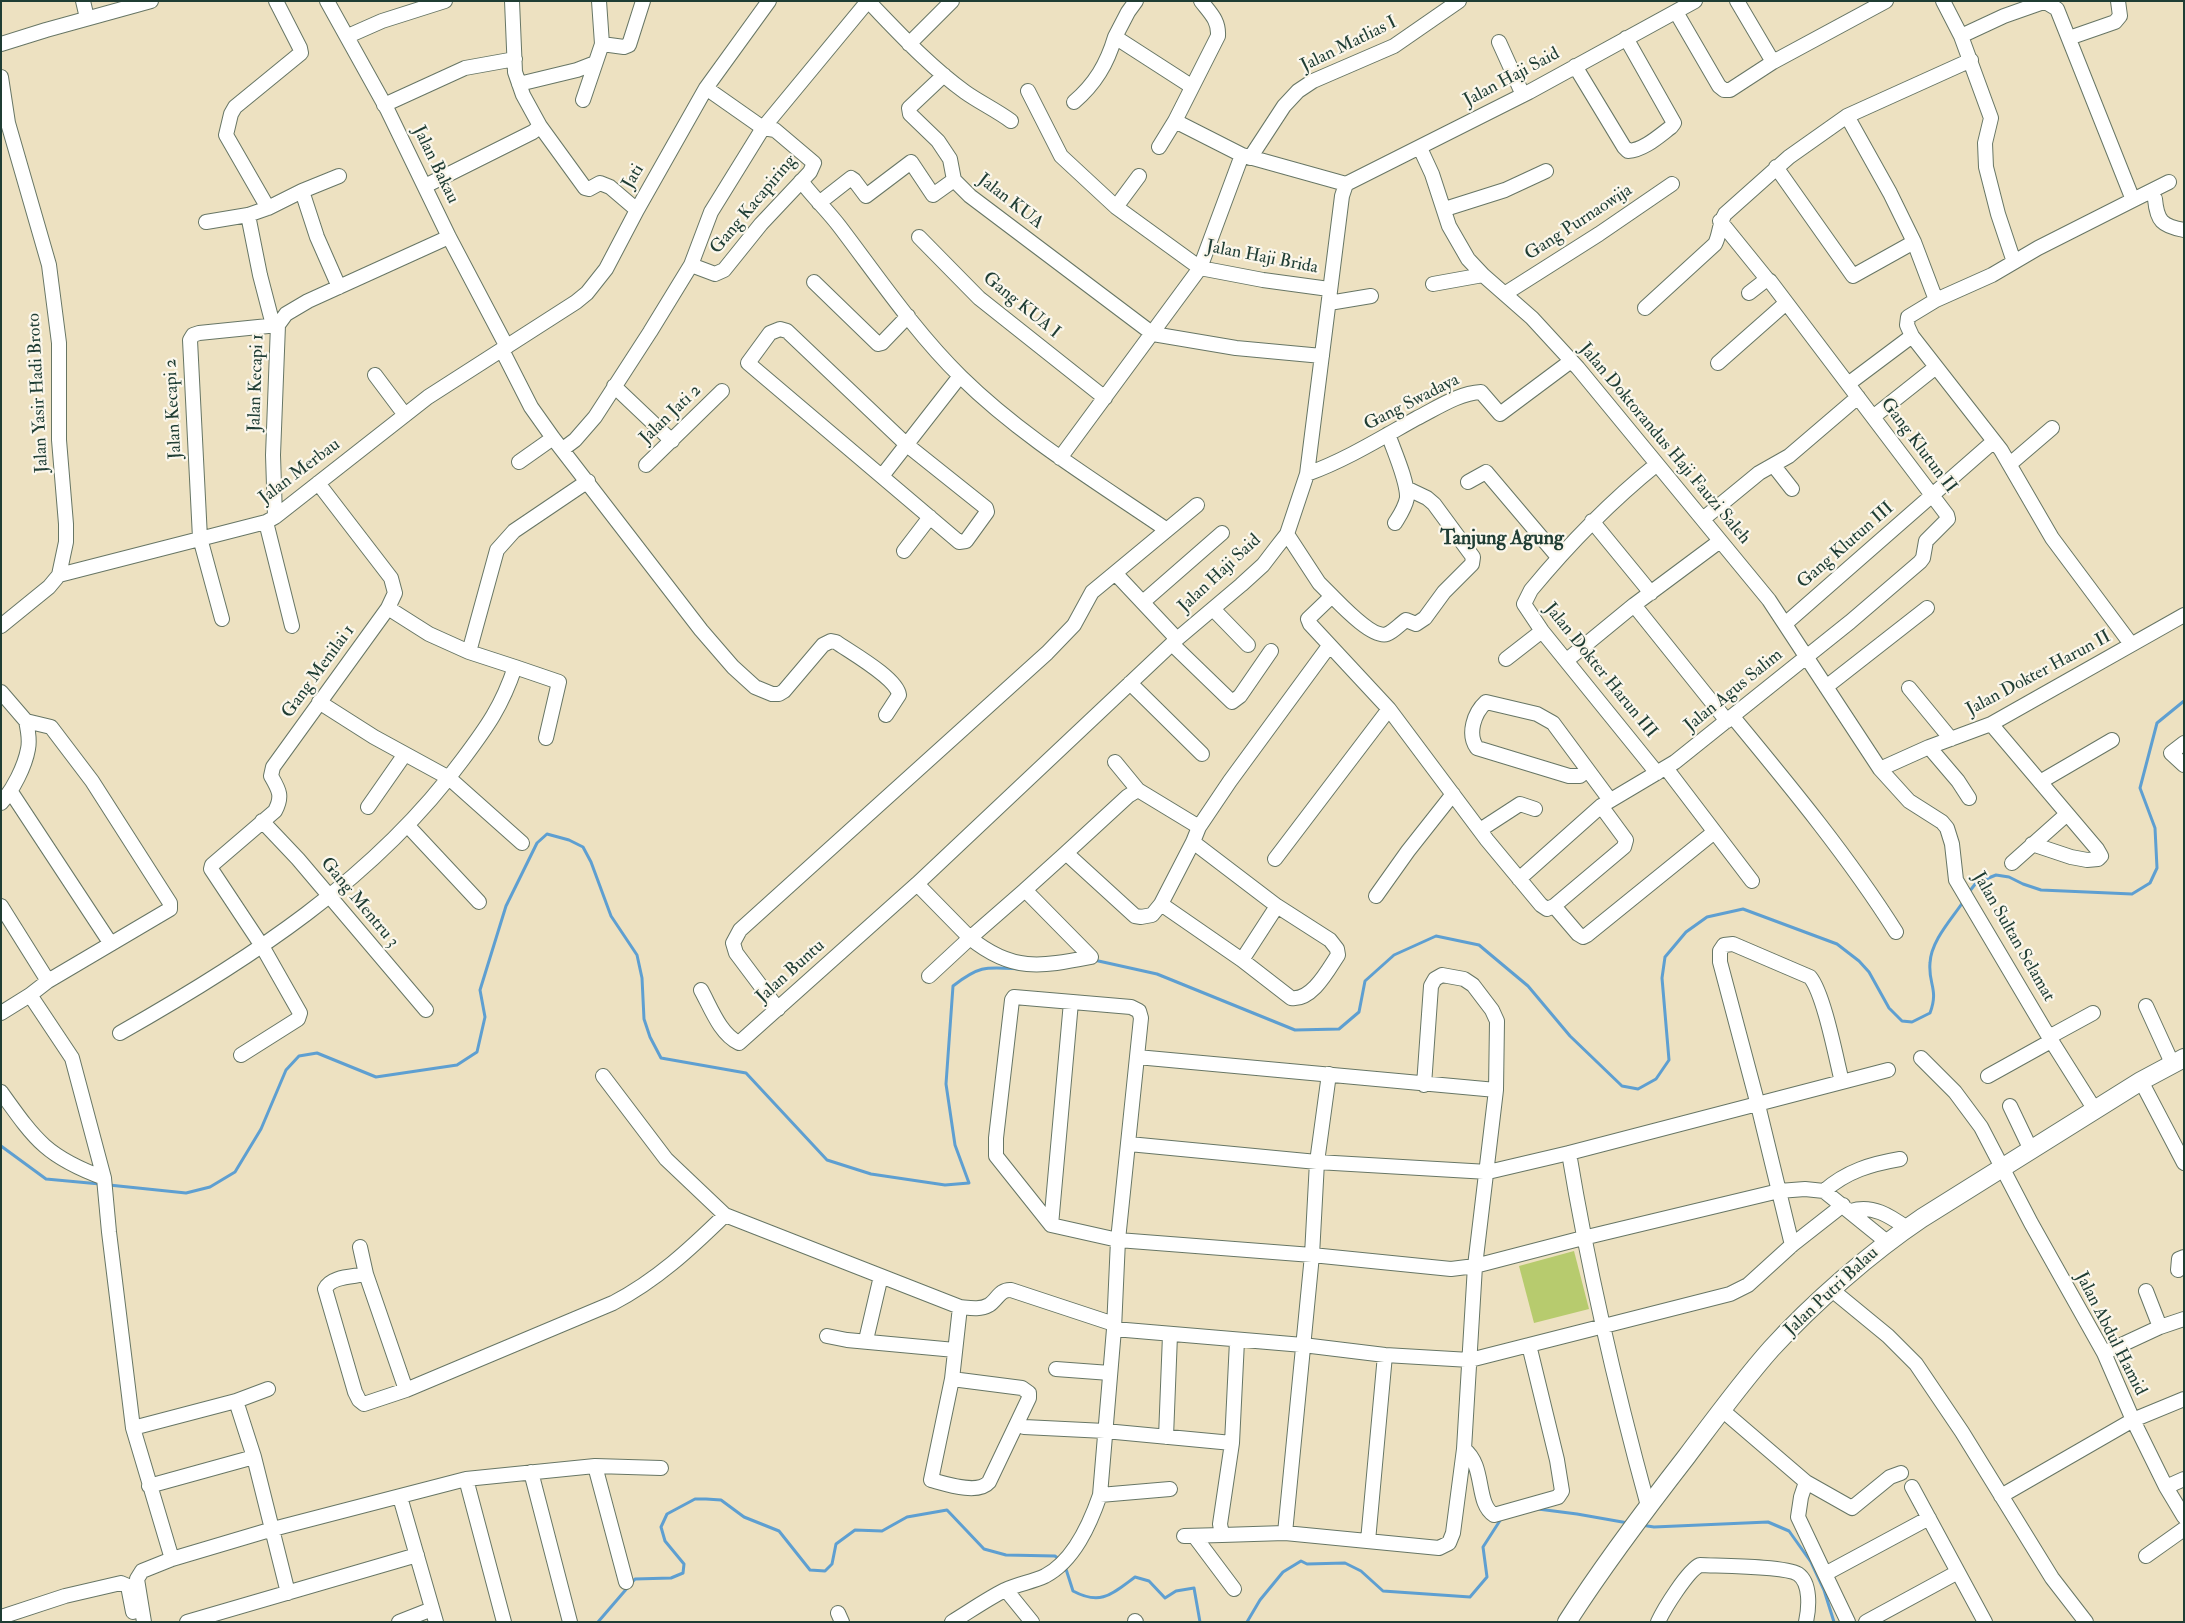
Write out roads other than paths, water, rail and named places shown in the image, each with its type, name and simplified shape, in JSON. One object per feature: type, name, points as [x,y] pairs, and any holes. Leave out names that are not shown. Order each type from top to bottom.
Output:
[{"type":"main road","name":"Jalan Putri Balau","points":[[1567,1622],[1624,1538],[1722,1410],[1772,1348],[1832,1290],[1887,1242],[1907,1228],[2142,1081],[2178,1061]]},
{"type":"street","points":[[83,1],[87,18]]},
{"type":"street","points":[[1,44],[151,1]]},
{"type":"street","points":[[268,208],[226,134],[228,121],[235,107],[301,53],[276,1]]},
{"type":"street","name":"Jalan Bakau","points":[[327,1],[348,36],[425,186],[531,406],[553,438],[588,481],[690,616],[728,661],[755,687],[772,694],[779,694],[784,691],[823,645],[831,641],[888,679],[897,688],[899,695],[886,715]]},
{"type":"street","points":[[348,36],[382,21],[445,1]]},
{"type":"street","points":[[512,1],[515,72],[538,123],[585,188],[589,189],[600,183],[610,187],[637,210]]},
{"type":"street","points":[[583,100],[602,44],[599,1]]},
{"type":"street","points":[[602,44],[624,47],[631,44],[643,1]]},
{"type":"street","name":"Jati","points":[[504,348],[587,293],[606,269],[706,88],[769,1]]},
{"type":"street","points":[[563,449],[584,430],[650,332],[692,265],[711,212],[763,128],[868,1],[910,44],[944,75],[966,93],[1011,121]]},
{"type":"street","points":[[910,44],[952,1]]},
{"type":"street","points":[[1074,102],[1090,88],[1101,73],[1110,54],[1115,37],[1136,1]]},
{"type":"street","points":[[1159,146],[1175,120],[1218,36],[1218,26],[1215,18],[1201,1]]},
{"type":"street","name":"Jalan Matlias I","points":[[1246,157],[1284,106],[1298,91],[1313,82],[1394,46],[1458,1]]},
{"type":"street","name":"Jalan Haji Said","points":[[917,884],[1174,641],[1263,565],[1287,534],[1307,474],[1342,196],[1346,184],[1386,162],[1420,148],[1523,95],[1695,1]]},
{"type":"street","points":[[1737,1],[1773,62]]},
{"type":"street","points":[[1676,12],[1719,86],[1724,90],[1730,90],[1773,62],[1886,1]]},
{"type":"street","points":[[1944,1],[1971,60],[1991,118],[1985,143],[1986,167],[1998,214],[2014,262]]},
{"type":"street","points":[[2069,38],[2115,22],[2120,16],[2118,1]]},
{"type":"street","points":[[1961,36],[2011,14],[2047,3],[2057,9],[2133,200]]},
{"type":"street","points":[[1115,37],[1191,86]]},
{"type":"street","points":[[1575,66],[1624,147],[1628,151],[1635,150],[1646,144],[1672,127],[1674,123],[1626,38]]},
{"type":"street","points":[[1499,42],[1523,95]]},
{"type":"street","points":[[384,105],[465,68],[515,59]]},
{"type":"street","points":[[1645,308],[1715,244],[1720,221],[1739,200],[1776,167],[1847,116],[1971,60]]},
{"type":"street","points":[[519,84],[577,70],[594,63]]},
{"type":"street","name":"Jalan KUA","points":[[944,75],[909,108],[910,114],[938,140],[950,159],[954,180],[970,196],[1153,334]]},
{"type":"street","name":"Jalan Yasir Hadi Broto","points":[[1,77],[8,123],[49,265],[56,315],[59,344],[59,440],[66,524],[66,542],[60,575]]},
{"type":"street","points":[[706,88],[763,128]]},
{"type":"street","name":"Jalan Haji Brida","points":[[1028,91],[1062,156],[1116,207],[1200,268],[1263,280],[1329,296],[1371,296]]},
{"type":"street","points":[[1847,116],[1890,193],[1914,242],[1936,300]]},
{"type":"street","points":[[1175,120],[1246,157],[1346,184]]},
{"type":"street","points":[[425,186],[516,140],[538,123]]},
{"type":"street","name":"Gang Kacapiring","points":[[692,265],[716,274],[721,272],[761,224],[812,168],[813,161],[775,130],[763,128]]},
{"type":"street","name":"Jalan Doktorandus Haji Fauzi Saleh","points":[[1420,148],[1432,174],[1449,226],[1468,259],[1483,275],[1506,293],[1532,318],[1571,360],[1769,600],[1880,769]]},
{"type":"street","points":[[1060,458],[1200,268],[1246,157]]},
{"type":"street","points":[[819,203],[851,178],[866,196],[911,162],[933,195],[954,180]]},
{"type":"street","points":[[1776,167],[1853,276],[1914,242]]},
{"type":"street","points":[[1445,209],[1505,190],[1546,171]]},
{"type":"street","points":[[206,222],[268,208],[302,191],[339,176]]},
{"type":"street","points":[[1116,207],[1139,176]]},
{"type":"street","points":[[801,181],[908,316],[960,376],[1060,458],[1167,530]]},
{"type":"street","points":[[2131,644],[2052,538],[2010,464],[1994,441],[1912,336],[1907,325],[1908,318],[1936,300],[1992,275],[2169,182]]},
{"type":"street","name":"Gang Purnaowija","points":[[1506,293],[1599,234],[1672,184]]},
{"type":"street","points":[[302,191],[317,237],[339,287]]},
{"type":"street","points":[[2155,199],[2156,214],[2162,222],[2169,227],[2184,230]]},
{"type":"street","points":[[248,214],[260,275],[275,325]]},
{"type":"street","name":"Gang Klutun II","points":[[1720,221],[1786,303],[1948,517],[1926,541],[1923,558],[1920,562],[1806,657]]},
{"type":"street","name":"Jalan Kecapi 1","points":[[292,626],[271,519],[275,325],[286,314],[339,287],[449,237]]},
{"type":"street","name":"Gang KUA I","points":[[919,237],[979,298],[1105,398]]},
{"type":"street","points":[[1433,284],[1483,275]]},
{"type":"street","points":[[1749,293],[1767,279]]},
{"type":"street","points":[[814,282],[878,344],[882,343],[908,316]]},
{"type":"street","points":[[1718,363],[1786,303]]},
{"type":"street","name":"Jalan Kecapi 2","points":[[200,538],[190,340],[199,333],[275,325]]},
{"type":"street","points":[[780,329],[787,331],[907,445],[986,508],[987,512],[966,541],[959,542],[748,363],[770,334],[780,329]]},
{"type":"street","points":[[1153,334],[1236,348],[1322,356]]},
{"type":"street","points":[[1848,384],[1912,336]]},
{"type":"street","name":"Jalan Merbau","points":[[60,575],[271,519],[428,397],[504,348]]},
{"type":"street","name":"Gang Swadaya","points":[[1307,474],[1333,464],[1437,408],[1471,392],[1481,392],[1500,414],[1571,360]]},
{"type":"street","points":[[1873,417],[1936,367]]},
{"type":"street","points":[[375,375],[405,416]]},
{"type":"street","points":[[882,476],[960,376]]},
{"type":"street","points":[[614,386],[672,441]]},
{"type":"street","name":"Jalan Jati 2","points":[[646,465],[722,391]]},
{"type":"street","points":[[1703,519],[1759,473],[1789,456],[1858,397]]},
{"type":"street","points":[[2010,464],[2052,428]]},
{"type":"street","points":[[1388,434],[1406,488],[1405,506],[1395,523]]},
{"type":"street","points":[[519,462],[553,438]]},
{"type":"street","name":"Gang Klutun III","points":[[1784,624],[1994,441]]},
{"type":"street","name":"Jalan Dokter Harun III","points":[[1657,464],[1620,494],[1558,557],[1525,599],[1526,608],[1542,630],[1662,770],[1752,881]]},
{"type":"street","points":[[1774,466],[1792,489]]},
{"type":"street","points":[[1468,482],[1486,472],[1558,557]]},
{"type":"street","points":[[469,652],[497,550],[514,530],[588,481]]},
{"type":"street","name":"Gang Menilai 1","points":[[262,946],[214,874],[212,865],[275,811],[280,801],[280,792],[271,776],[273,767],[388,608],[395,593],[391,578],[318,483]]},
{"type":"street","points":[[1287,534],[1319,583],[1371,630],[1382,635],[1387,634],[1406,620],[1416,624],[1425,618],[1444,592],[1472,564],[1473,557],[1434,504],[1427,498],[1406,488]]},
{"type":"street","points":[[778,1009],[736,952],[733,943],[740,930],[1047,653],[1074,625],[1092,592],[1197,506]]},
{"type":"street","points":[[904,551],[930,517]]},
{"type":"street","points":[[1592,521],[1651,593]]},
{"type":"street","points":[[1143,602],[1222,534]]},
{"type":"street","points":[[200,538],[222,619]]},
{"type":"street","points":[[1567,660],[1634,605],[1720,541]]},
{"type":"street","points":[[1115,573],[1143,602],[1174,641],[1232,702],[1240,696],[1271,651]]},
{"type":"street","points":[[1,626],[50,587],[60,575]]},
{"type":"street","points":[[1332,596],[1308,619],[1310,624],[1389,709],[1480,830],[1541,906],[1547,909],[1554,906],[1624,847],[1626,840],[1588,770],[1547,719],[1537,714],[1494,703],[1486,702],[1481,706],[1471,727],[1472,742],[1478,748],[1569,776],[1580,776],[1588,770]]},
{"type":"street","points":[[1634,605],[1827,834],[1876,900],[1896,932]]},
{"type":"street","points":[[388,608],[429,634],[469,652],[559,682],[546,738]]},
{"type":"street","points":[[1826,686],[1927,608]]},
{"type":"street","points":[[1213,609],[1248,645]]},
{"type":"street","name":"Jalan Dokter Harun II","points":[[1880,769],[1929,747],[1991,724],[2184,615]]},
{"type":"street","points":[[1506,660],[1542,630]]},
{"type":"street","points":[[1066,853],[1136,916],[1152,915],[1161,904],[1199,827],[1329,646]]},
{"type":"street","name":"Jalan Agus Salim","points":[[1519,879],[1606,803],[1662,770],[1730,719],[1806,657]]},
{"type":"street","points":[[120,1033],[201,986],[262,946],[329,895],[408,826],[449,778],[497,712],[515,668]]},
{"type":"street","points":[[1130,683],[1202,754]]},
{"type":"street","points":[[1909,688],[1951,739]]},
{"type":"street","points":[[1,692],[26,721],[29,737],[28,750],[11,792],[1,803]]},
{"type":"street","points":[[319,702],[449,778],[522,843]]},
{"type":"street","points":[[1275,859],[1389,709]]},
{"type":"street","points":[[1,1013],[48,981],[166,914],[170,909],[170,903],[92,780],[51,727],[26,721]]},
{"type":"street","points":[[1991,724],[2100,852],[2101,856],[2098,859],[2092,860],[2079,858],[2032,844]]},
{"type":"street","points":[[2040,782],[2112,740]]},
{"type":"street","points":[[2180,762],[2171,753],[2184,743]]},
{"type":"street","points":[[1929,747],[1958,781],[1969,798]]},
{"type":"street","points":[[368,807],[405,754]]},
{"type":"street","points":[[1115,762],[1138,790],[1199,827]]},
{"type":"street","name":"Jalan Sultan Selamat","points":[[1880,769],[1908,801],[1942,822],[1947,828],[1952,844],[1956,880],[1975,909],[2050,1039],[2095,1110]]},
{"type":"street","points":[[929,976],[1128,796],[1138,790]]},
{"type":"street","points":[[11,792],[111,944]]},
{"type":"street","points":[[1376,896],[1408,851],[1453,794]]},
{"type":"street","points":[[1480,830],[1520,804],[1536,809]]},
{"type":"street","points":[[2012,863],[2067,814]]},
{"type":"street","name":"Gang Mentru 3","points":[[262,821],[329,895],[426,1010]]},
{"type":"street","points":[[408,826],[478,902]]},
{"type":"street","points":[[1554,906],[1578,934],[1583,937],[1713,832]]},
{"type":"street","points":[[1161,904],[1242,960],[1291,998],[1298,999],[1307,994],[1326,973],[1338,955],[1337,949],[1330,940],[1277,906],[1193,842]]},
{"type":"street","points":[[917,884],[970,938],[985,950],[1001,958],[1035,966],[1091,957],[1025,890]]},
{"type":"street","name":"Jalan Buntu","points":[[701,990],[721,1026],[733,1040],[739,1043],[917,884]]},
{"type":"street","points":[[1242,960],[1277,906]]},
{"type":"street","points":[[3,911],[48,981]]},
{"type":"street","points":[[1792,1245],[1758,1105],[1720,962],[1720,951],[1724,945],[1728,943],[1810,977],[1816,986],[1842,1082]]},
{"type":"street","points":[[242,1055],[301,1016],[262,946]]},
{"type":"street","points":[[1234,1589],[1190,1536],[1285,1532],[1439,1548],[1449,1543],[1453,1533],[1464,1449],[1475,1266],[1488,1172],[1496,1090],[1497,1021],[1492,1010],[1473,985],[1464,979],[1442,975],[1435,979],[1431,986],[1424,1085]]},
{"type":"street","points":[[30,995],[72,1058],[104,1180],[133,1428],[172,1559]]},
{"type":"street","points":[[952,1622],[1006,1590],[1047,1575],[1063,1563],[1093,1515],[1100,1495],[1114,1327],[1118,1240],[1141,1018],[1136,1008],[1015,997],[1012,999],[996,1138],[996,1156],[1051,1225],[1118,1240],[1312,1255],[1451,1269],[1475,1266],[1779,1191],[1805,1188],[1824,1191],[1887,1242]]},
{"type":"street","points":[[1051,1225],[1071,1002]]},
{"type":"street","points":[[2146,1006],[2178,1061]]},
{"type":"street","points":[[1988,1076],[2093,1013]]},
{"type":"street","points":[[1137,1057],[1329,1074],[1424,1085],[1496,1090]]},
{"type":"street","name":"Jalan Abdul Hamid","points":[[1921,1058],[1955,1092],[1981,1127],[2031,1223],[2104,1352],[2133,1420],[2166,1487],[2184,1517]]},
{"type":"street","points":[[1129,1144],[1318,1162],[1488,1172],[1758,1105],[1888,1070]]},
{"type":"street","points":[[1285,1532],[1312,1255],[1318,1162],[1329,1074]]},
{"type":"street","points":[[603,1076],[666,1159],[725,1215],[960,1307],[980,1308],[988,1305],[1001,1292],[1012,1290],[1114,1327],[1170,1334],[1303,1345],[1385,1355],[1470,1360],[1730,1294],[1748,1285],[1792,1245],[1847,1208],[1869,1208],[1889,1216],[1907,1228]]},
{"type":"street","points":[[2142,1081],[2184,1162]]},
{"type":"street","points":[[1,1092],[20,1120],[46,1148],[71,1165],[104,1180]]},
{"type":"street","points":[[2010,1106],[2031,1150]]},
{"type":"street","points":[[1569,1153],[1583,1238],[1601,1326],[1648,1506]]},
{"type":"street","points":[[1824,1191],[1848,1173],[1875,1163],[1900,1159]]},
{"type":"street","points":[[366,1274],[335,1280],[329,1283],[325,1289],[355,1392],[359,1400],[364,1404],[406,1390],[510,1345],[568,1323],[635,1291],[681,1258],[725,1215]]},
{"type":"street","points":[[360,1247],[366,1274],[406,1390]]},
{"type":"street","points":[[2178,1270],[2178,1259],[2184,1257]]},
{"type":"street","points":[[866,1340],[880,1276]]},
{"type":"street","points":[[1832,1290],[1888,1336],[1916,1364],[1962,1432],[2052,1578],[2086,1622]]},
{"type":"street","points":[[2146,1291],[2160,1327]]},
{"type":"street","points":[[952,1379],[1022,1388],[1029,1393],[1029,1398],[989,1482],[982,1487],[974,1488],[931,1480],[952,1379],[960,1307]]},
{"type":"street","points":[[2104,1352],[2160,1327],[2184,1319]]},
{"type":"street","points":[[1166,1437],[1170,1334]]},
{"type":"street","points":[[827,1336],[846,1340],[866,1340],[955,1350]]},
{"type":"street","points":[[1222,1535],[1220,1524],[1232,1443],[1237,1340]]},
{"type":"street","points":[[1464,1449],[1472,1455],[1476,1464],[1486,1507],[1494,1515],[1558,1497],[1562,1491],[1557,1460],[1529,1345]]},
{"type":"street","points":[[1368,1541],[1385,1355]]},
{"type":"street","points":[[1056,1369],[1110,1373]]},
{"type":"street","points":[[133,1428],[236,1401],[268,1389]]},
{"type":"street","points":[[2001,1496],[2133,1420],[2184,1399]]},
{"type":"street","points":[[236,1401],[254,1457],[288,1593]]},
{"type":"street","points":[[1722,1410],[1806,1482],[1852,1508],[1890,1477],[1901,1473]]},
{"type":"street","points":[[1024,1427],[1105,1431],[1232,1443]]},
{"type":"street","points":[[149,1486],[254,1457]]},
{"type":"street","points":[[595,1466],[626,1582]]},
{"type":"street","points":[[144,1622],[138,1576],[142,1572],[172,1559],[273,1529],[466,1479],[595,1466],[662,1468]]},
{"type":"street","points":[[531,1472],[570,1622]]},
{"type":"street","points":[[466,1479],[504,1622]]},
{"type":"street","points":[[2166,1487],[2184,1479]]},
{"type":"street","points":[[1806,1482],[1801,1497],[1798,1517],[1848,1622]]},
{"type":"street","points":[[1912,1486],[1985,1622]]},
{"type":"street","points":[[1100,1495],[1170,1489]]},
{"type":"street","points":[[400,1497],[434,1615],[400,1622]]},
{"type":"street","points":[[1825,1574],[1929,1518]]},
{"type":"street","points":[[2146,1556],[2184,1529]]},
{"type":"street","points":[[187,1622],[418,1555]]},
{"type":"street","points":[[1662,1621],[1690,1575],[1700,1565],[1796,1573],[1805,1582],[1808,1611],[1806,1622]]},
{"type":"street","points":[[1866,1622],[1958,1572]]},
{"type":"street","points":[[1,1617],[65,1596],[122,1583],[126,1584],[128,1588],[135,1622]]},
{"type":"street","points":[[1006,1590],[1032,1622]]},
{"type":"waterway","points":[[1969,892],[1976,883],[1996,875],[2009,877],[2041,890],[2132,894],[2150,883],[2157,868],[2155,828],[2140,788],[2157,723],[2184,701]]},
{"type":"waterway","points":[[109,1185],[186,1193],[210,1187],[235,1172],[261,1129],[286,1070],[299,1056],[317,1053],[376,1077],[457,1065],[477,1052],[485,1017],[480,990],[506,906],[537,843],[547,834],[569,840],[583,847],[591,862],[611,916],[637,955],[642,978],[644,1019],[650,1037],[661,1058],[746,1073],[827,1160],[871,1174],[945,1185],[969,1183],[955,1145],[946,1084],[953,986],[970,974],[984,969],[1019,969]]},
{"type":"waterway","points":[[1094,960],[1157,974],[1295,1030],[1339,1029],[1359,1012],[1365,981],[1394,955],[1436,936],[1479,945],[1528,986],[1570,1036],[1622,1086],[1638,1089],[1656,1079],[1669,1060],[1662,978],[1665,957],[1686,932],[1707,917],[1743,909],[1837,944],[1859,961],[1869,972],[1889,1008],[1902,1021],[1912,1022],[1930,1013],[1934,998],[1930,976],[1931,955],[1942,931],[1963,902]]},
{"type":"waterway","points":[[1,1146],[46,1179],[100,1184]]},
{"type":"waterway","points":[[598,1622],[635,1579],[671,1578],[683,1573],[684,1564],[665,1541],[661,1527],[667,1514],[695,1499],[721,1500],[744,1517],[779,1531],[810,1570],[825,1571],[832,1564],[836,1544],[855,1530],[882,1531],[907,1517],[947,1510],[984,1549],[1006,1555],[1055,1556],[1060,1560]]},
{"type":"waterway","points":[[1538,1509],[1628,1523]]},
{"type":"waterway","points":[[1247,1622],[1260,1600],[1283,1572],[1301,1561],[1307,1564],[1345,1563],[1361,1571],[1383,1591],[1470,1597],[1487,1577],[1483,1547],[1501,1519]]},
{"type":"waterway","points":[[1641,1525],[1654,1527],[1768,1522],[1789,1531],[1811,1562],[1824,1590],[1834,1622]]},
{"type":"waterway","points":[[1065,1566],[1073,1591],[1091,1598],[1099,1598],[1113,1593],[1135,1577],[1149,1581],[1165,1598],[1176,1591],[1194,1588],[1200,1622]]},
{"type":"district","name":"Tanjung Agung","points":[[1502,540]]}]
